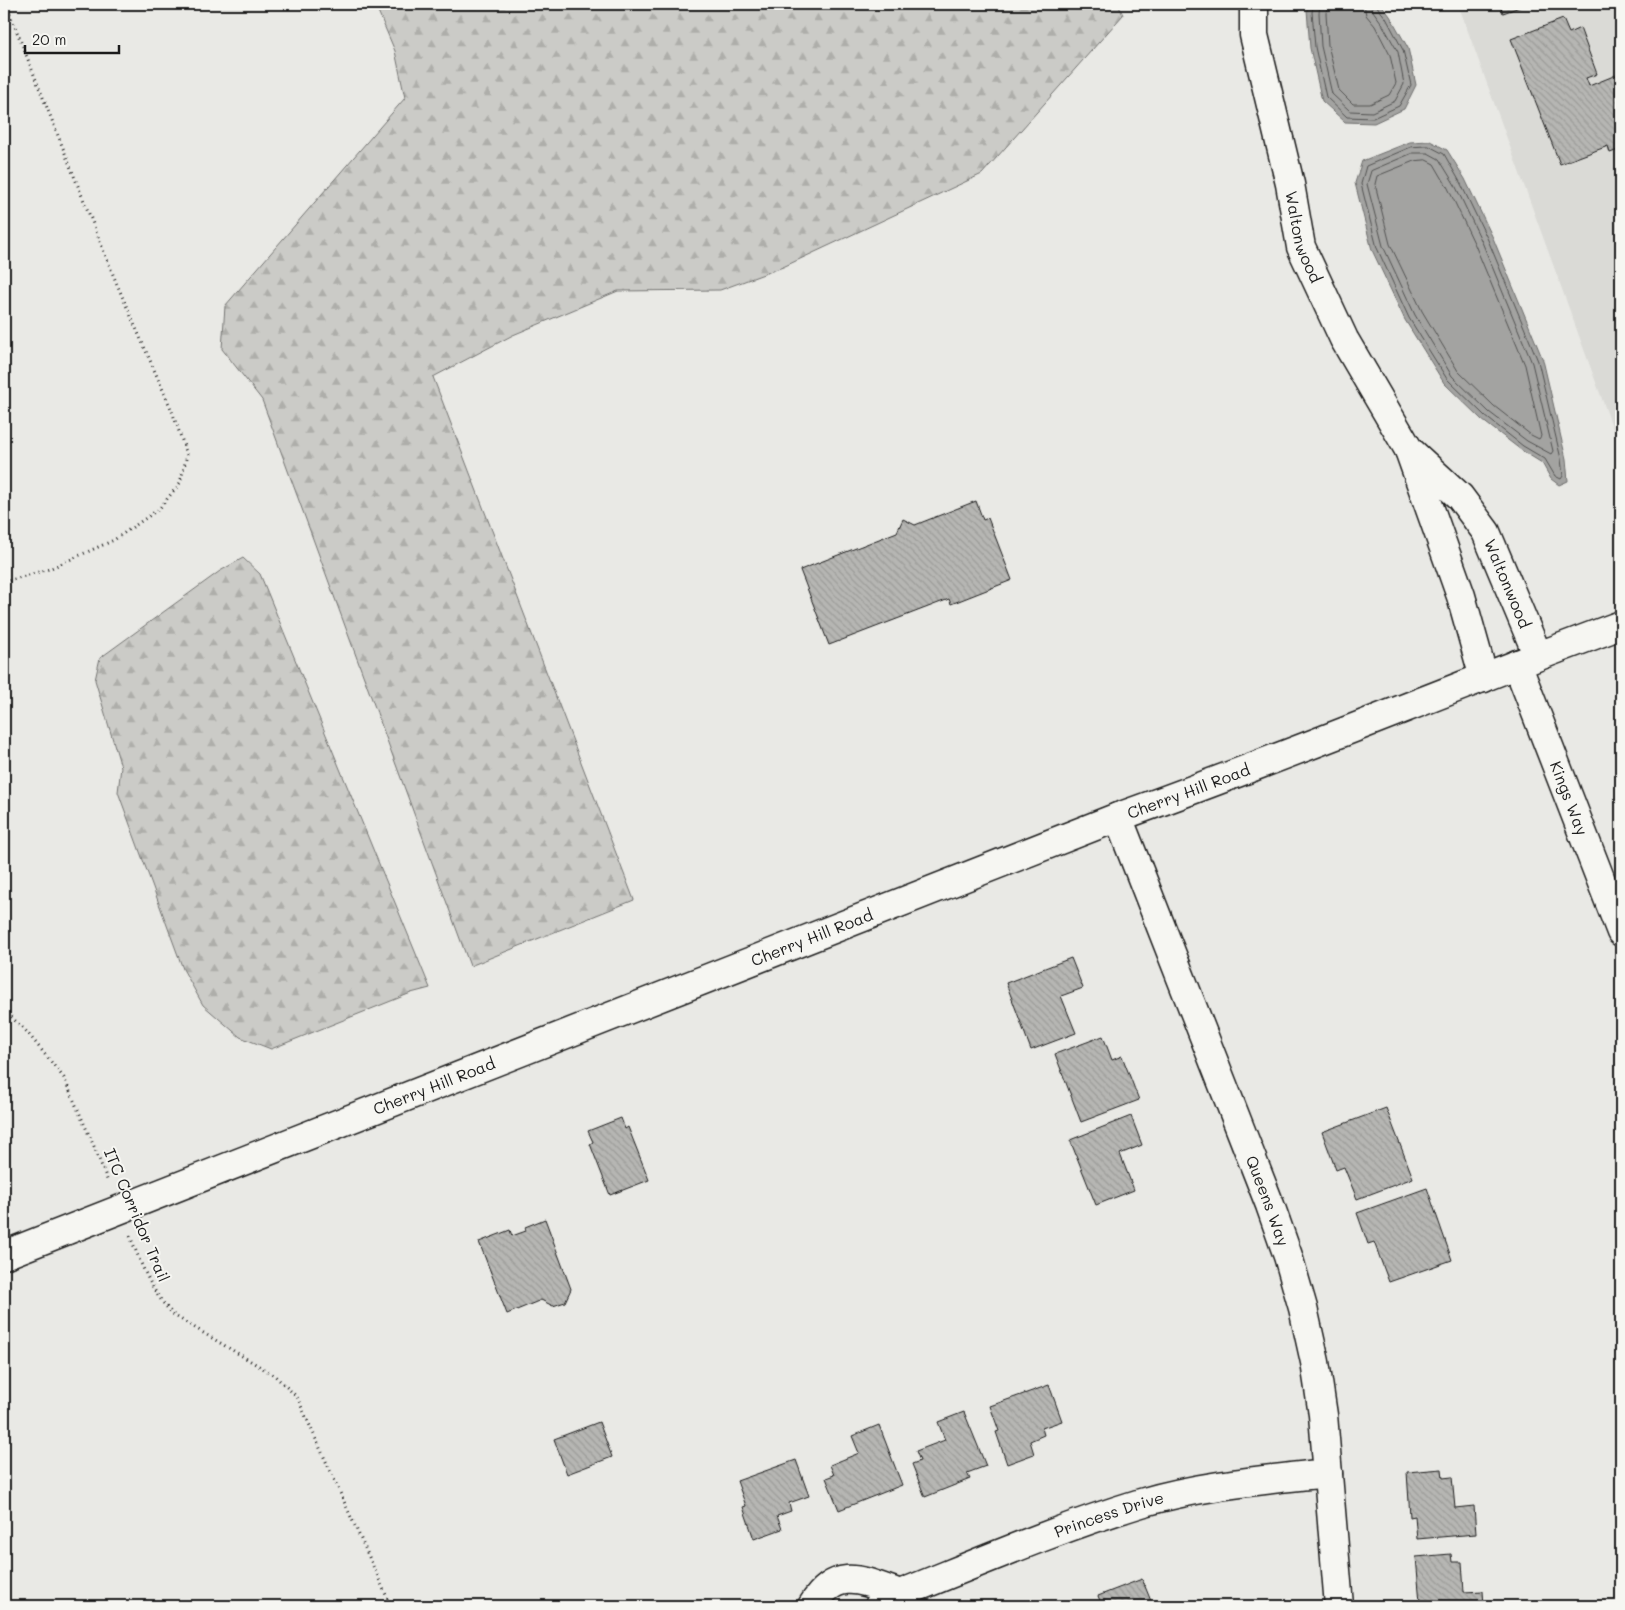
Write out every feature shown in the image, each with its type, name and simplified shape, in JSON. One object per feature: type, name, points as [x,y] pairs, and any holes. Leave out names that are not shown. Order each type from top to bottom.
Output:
[{"type":"street","name":"Waltonwood","points":[[1254,4],[1254,35],[1290,184],[1301,247],[1344,339],[1409,450],[1461,596],[1484,678]]},
{"type":"street","name":"Waltonwood","points":[[1409,450],[1460,497],[1486,532],[1527,660]]},
{"type":"street","name":"Cherry Hill Road","points":[[4,1255],[1118,817],[1188,792],[1621,625]]},
{"type":"street","name":"Kings Way","points":[[1527,660],[1621,932]]},
{"type":"street","name":"Queens Way","points":[[1118,817],[1266,1195],[1288,1256],[1303,1308],[1315,1362],[1323,1415],[1339,1606]]},
{"type":"street","name":"Princess Drive","points":[[812,1606],[818,1596],[838,1581],[857,1579],[889,1600],[1073,1526],[1142,1503],[1243,1481],[1328,1473]]},
{"type":"path","points":[[4,582],[49,569],[114,540],[159,509],[180,483],[186,455],[172,411],[116,282],[6,4]]},
{"type":"path","name":"ITC Corridor Trail","points":[[4,1010],[27,1032],[64,1078],[93,1144],[148,1282],[162,1304],[175,1316],[274,1375],[297,1398],[391,1606]]},
{"type":"shaded area","points":[[1458,4],[1621,4],[1621,451]]},
{"type":"green space","points":[[375,4],[1118,4],[1123,15],[982,174],[783,267],[720,290],[618,291],[513,335],[433,377],[634,900],[470,966],[262,400],[222,349],[225,306],[405,98],[395,51]]},
{"type":"green space","points":[[243,558],[260,574],[430,988],[411,993],[271,1049],[240,1037],[203,1005],[183,969],[118,792],[121,767],[95,680],[100,658],[220,571]]},
{"type":"water","points":[[1310,4],[1381,4],[1408,48],[1416,85],[1404,109],[1374,123],[1345,122],[1322,101],[1310,48],[1307,10]]},
{"type":"water","points":[[1430,141],[1447,150],[1465,179],[1493,238],[1543,360],[1566,459],[1568,481],[1559,485],[1551,479],[1542,463],[1521,450],[1482,420],[1444,383],[1405,320],[1372,250],[1355,183],[1362,161],[1410,142]]},
{"type":"building","points":[[1499,4],[1528,4],[1503,13]]},
{"type":"building","points":[[1563,19],[1569,33],[1580,28],[1597,74],[1586,78],[1589,86],[1621,73],[1621,149],[1610,153],[1608,146],[1560,164],[1511,39]]},
{"type":"building","points":[[976,501],[983,520],[988,518],[1012,580],[951,604],[949,599],[829,645],[800,570],[897,532],[903,519],[915,525]]},
{"type":"building","points":[[1071,958],[1083,988],[1061,996],[1076,1033],[1031,1050],[1006,983]]},
{"type":"building","points":[[1103,1036],[1112,1060],[1122,1056],[1139,1100],[1081,1122],[1055,1054]]},
{"type":"building","points":[[1386,1108],[1413,1178],[1357,1199],[1344,1167],[1336,1170],[1322,1132]]},
{"type":"building","points":[[1131,1116],[1142,1145],[1120,1154],[1134,1190],[1096,1205],[1070,1140]]},
{"type":"building","points":[[621,1118],[625,1129],[628,1127],[649,1180],[610,1195],[590,1144],[593,1142],[588,1131]]},
{"type":"building","points":[[1427,1188],[1452,1260],[1389,1282],[1374,1242],[1368,1244],[1357,1213]]},
{"type":"building","points":[[545,1219],[571,1289],[565,1302],[553,1306],[541,1300],[507,1314],[479,1242],[510,1230],[512,1236],[526,1231],[525,1227]]},
{"type":"building","points":[[1049,1385],[1062,1421],[1042,1428],[1044,1435],[1030,1441],[1034,1454],[1007,1464],[996,1432],[999,1431],[990,1406]]},
{"type":"building","points":[[964,1412],[986,1466],[967,1473],[970,1479],[925,1497],[912,1464],[920,1461],[916,1451],[945,1440],[938,1422]]},
{"type":"building","points":[[599,1422],[612,1457],[567,1474],[554,1439]]},
{"type":"building","points":[[879,1425],[902,1485],[839,1510],[826,1478],[834,1475],[830,1465],[859,1453],[852,1436]]},
{"type":"building","points":[[796,1460],[809,1496],[789,1503],[791,1511],[777,1516],[782,1529],[754,1539],[743,1507],[746,1506],[737,1481]]},
{"type":"building","points":[[1442,1469],[1443,1478],[1452,1477],[1455,1508],[1474,1506],[1476,1534],[1417,1539],[1415,1516],[1410,1517],[1407,1472]]},
{"type":"building","points":[[1451,1554],[1452,1562],[1462,1562],[1464,1592],[1483,1591],[1484,1606],[1425,1606],[1424,1601],[1420,1602],[1416,1557]]},
{"type":"building","points":[[1142,1579],[1153,1606],[1093,1606],[1101,1603],[1098,1596]]}]
